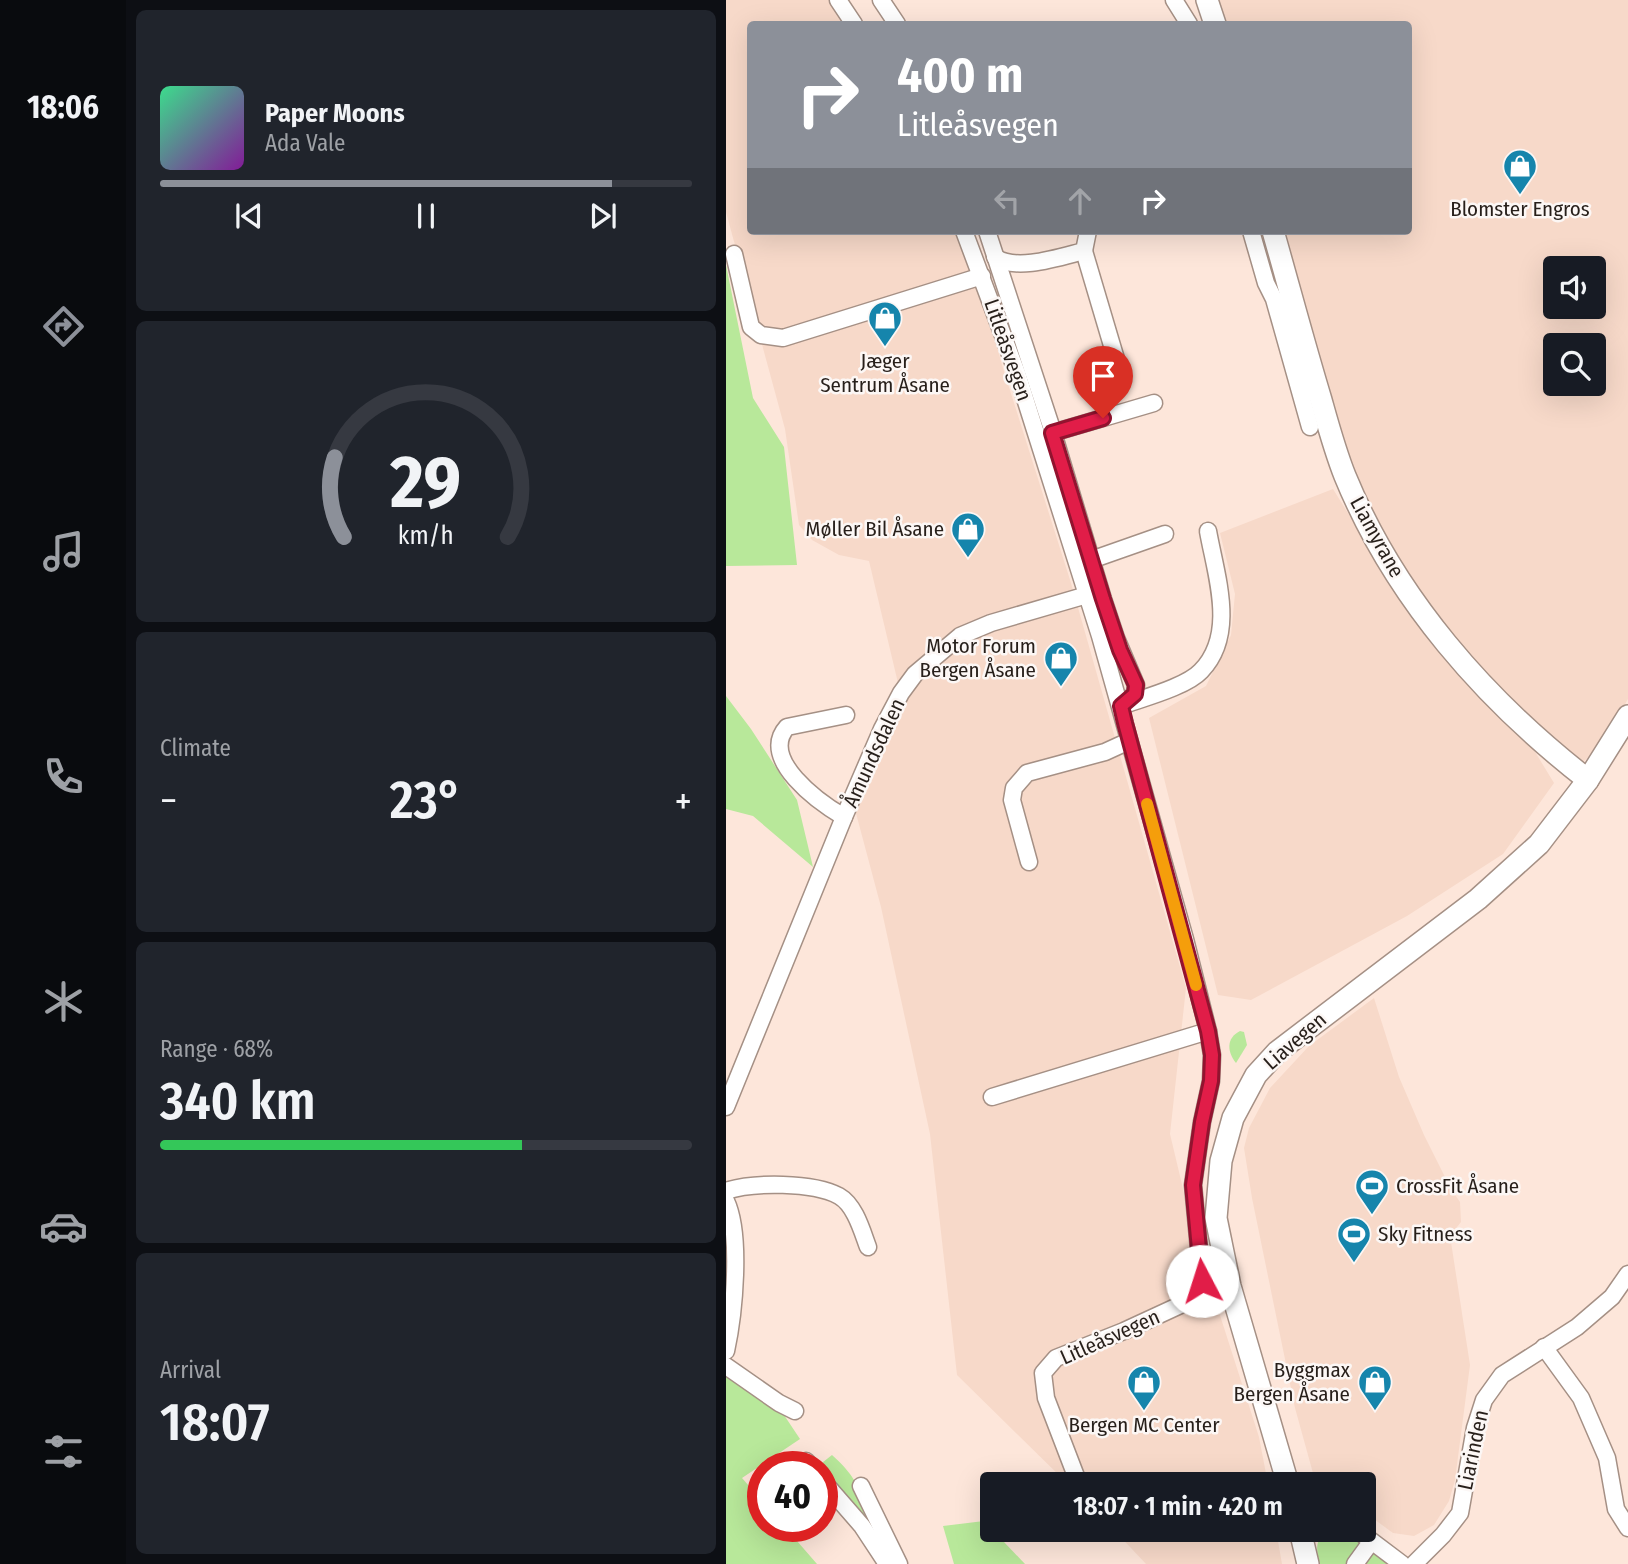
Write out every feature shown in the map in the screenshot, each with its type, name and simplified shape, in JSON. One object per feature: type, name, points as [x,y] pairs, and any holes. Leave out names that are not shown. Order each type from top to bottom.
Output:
[{"type":"main road","points":[[1207,0],[1214,21]]},
{"type":"main road","name":"Liamyrane","points":[[1274,235],[1344,474],[1385,554],[1430,624],[1477,680],[1525,727],[1588,780]]},
{"type":"main road","name":"Liavegen","points":[[1284,1472],[1230,1286],[1216,1218],[1221,1161],[1233,1118],[1256,1075],[1277,1052],[1502,879],[1539,844],[1588,780],[1628,716]]},
{"type":"main road","points":[[1303,1542],[1308,1564]]},
{"type":"street","points":[[838,0],[852,21]]},
{"type":"street","points":[[881,0],[895,21]]},
{"type":"street","points":[[1174,0],[1187,21]]},
{"type":"street","name":"Litleåsvegen","points":[[966,235],[1017,373],[1121,706],[1208,1031],[1212,1055],[1211,1081],[1193,1185],[1202,1281],[1189,1301],[1056,1358],[1043,1373],[1046,1398],[1074,1472]]},
{"type":"street","name":"Litleåsvegen","points":[[988,235],[1116,638],[1137,688],[1135,694],[1121,706]]},
{"type":"street","points":[[1087,235],[1084,251],[1116,359]]},
{"type":"street","points":[[1252,235],[1274,299],[1310,427]]},
{"type":"street","points":[[995,257],[1003,263],[1024,263],[1084,251]]},
{"type":"street","name":"Litleåsvegen","points":[[734,254],[751,327],[761,335],[783,338],[982,276]]},
{"type":"street","points":[[1052,433],[1154,403]]},
{"type":"street","points":[[1121,706],[1168,690],[1200,673],[1214,653],[1223,620],[1208,531]]},
{"type":"street","points":[[1091,560],[1165,534]]},
{"type":"street","name":"Åmundsdalen","points":[[726,1107],[844,817],[882,729],[901,693],[915,674],[960,636],[991,623],[1087,595]]},
{"type":"street","name":"Åmundsdalen","points":[[844,817],[824,805],[793,778],[783,759],[780,741],[781,733],[787,727],[846,715]]},
{"type":"street","points":[[1029,862],[1012,800],[1014,788],[1027,773],[1105,752],[1129,741]]},
{"type":"street","points":[[992,1097],[1208,1031]]},
{"type":"street","points":[[726,1191],[740,1186],[799,1186],[839,1196],[856,1217],[868,1247]]},
{"type":"street","points":[[726,1201],[734,1230],[734,1263],[726,1352]]},
{"type":"street","name":"Liarinden","points":[[1414,1564],[1443,1535],[1460,1513],[1468,1461],[1484,1400],[1502,1375],[1577,1327],[1612,1297],[1628,1274]]},
{"type":"street","points":[[1544,1347],[1581,1398],[1607,1458],[1616,1509],[1628,1528]]},
{"type":"street","points":[[726,1366],[795,1411]]},
{"type":"street","points":[[861,1486],[899,1564]]},
{"type":"street","points":[[838,1498],[862,1526],[883,1560]]},
{"type":"street","points":[[1355,1564],[1371,1542],[1402,1564]]},
{"type":"shaded area","points":[[726,0],[843,0],[858,21],[747,21],[747,235],[966,235],[1002,365],[1071,583],[1186,988],[1170,1134],[1193,1231],[1259,1437],[1266,1472],[1056,1472],[957,1375],[930,1134],[881,907],[849,787],[865,746],[898,683],[869,561],[839,555],[812,540],[799,525],[785,429],[726,212]]},
{"type":"shaded area","points":[[1201,0],[1628,0],[1628,699],[1599,748],[1576,768],[1526,737],[1554,783],[1503,854],[1407,916],[1251,1000],[1218,995],[1149,718],[1206,686],[1231,635],[1235,594],[1220,533],[1333,489],[1402,600],[1347,469],[1277,235],[1412,235],[1412,21],[1208,21]]},
{"type":"shaded area","points":[[1374,998],[1399,1077],[1424,1135],[1460,1202],[1461,1222],[1453,1232],[1451,1242],[1470,1365],[1455,1480],[1449,1501],[1434,1525],[1414,1536],[1393,1533],[1376,1521],[1376,1472],[1313,1472],[1295,1408],[1244,1148],[1249,1128],[1270,1088],[1309,1046]]},
{"type":"shaded area","points":[[1125,1542],[1278,1542],[1282,1564],[1146,1564]]},
{"type":"green space","points":[[726,265],[753,398],[784,447],[797,565],[726,566]]},
{"type":"green space","points":[[726,696],[797,800],[813,867],[753,816],[726,809]]},
{"type":"green space","points":[[1240,1031],[1244,1032],[1247,1045],[1236,1063],[1229,1045],[1232,1037]]},
{"type":"green space","points":[[726,1375],[774,1400],[800,1439],[782,1451],[747,1451],[747,1475],[742,1478],[747,1484],[747,1542],[798,1542],[817,1564],[726,1564]]},
{"type":"green space","points":[[838,1461],[861,1495],[866,1513],[862,1519],[838,1491]]},
{"type":"green space","points":[[980,1521],[980,1542],[1004,1542],[1025,1564],[954,1564],[943,1526]]},
{"type":"green space","points":[[1318,1542],[1364,1542],[1391,1564],[1320,1564]]},
{"type":"slow traffic","points":[[1147,804],[1196,985]]},
{"type":"place","name":"Blomster Engros","points":[[1520,196]]},
{"type":"place","name":"Jæger Sentrum Åsane","points":[[885,348]]},
{"type":"place","name":"Møller Bil Åsane","points":[[968,559]]},
{"type":"place","name":"Motor Forum Bergen Åsane","points":[[1061,688]]},
{"type":"place","name":"CrossFit Åsane","points":[[1372,1216]]},
{"type":"place","name":"Sky Fitness","points":[[1354,1264]]},
{"type":"place","name":"Bergen MC Center","points":[[1144,1412]]},
{"type":"place","name":"Byggmax Bergen Åsane","points":[[1375,1412]]},
{"type":"route","points":[[1103,418],[1052,433],[1120,650],[1137,688],[1135,694],[1121,706],[1208,1031],[1212,1055],[1211,1081],[1193,1185],[1202,1281]]}]
